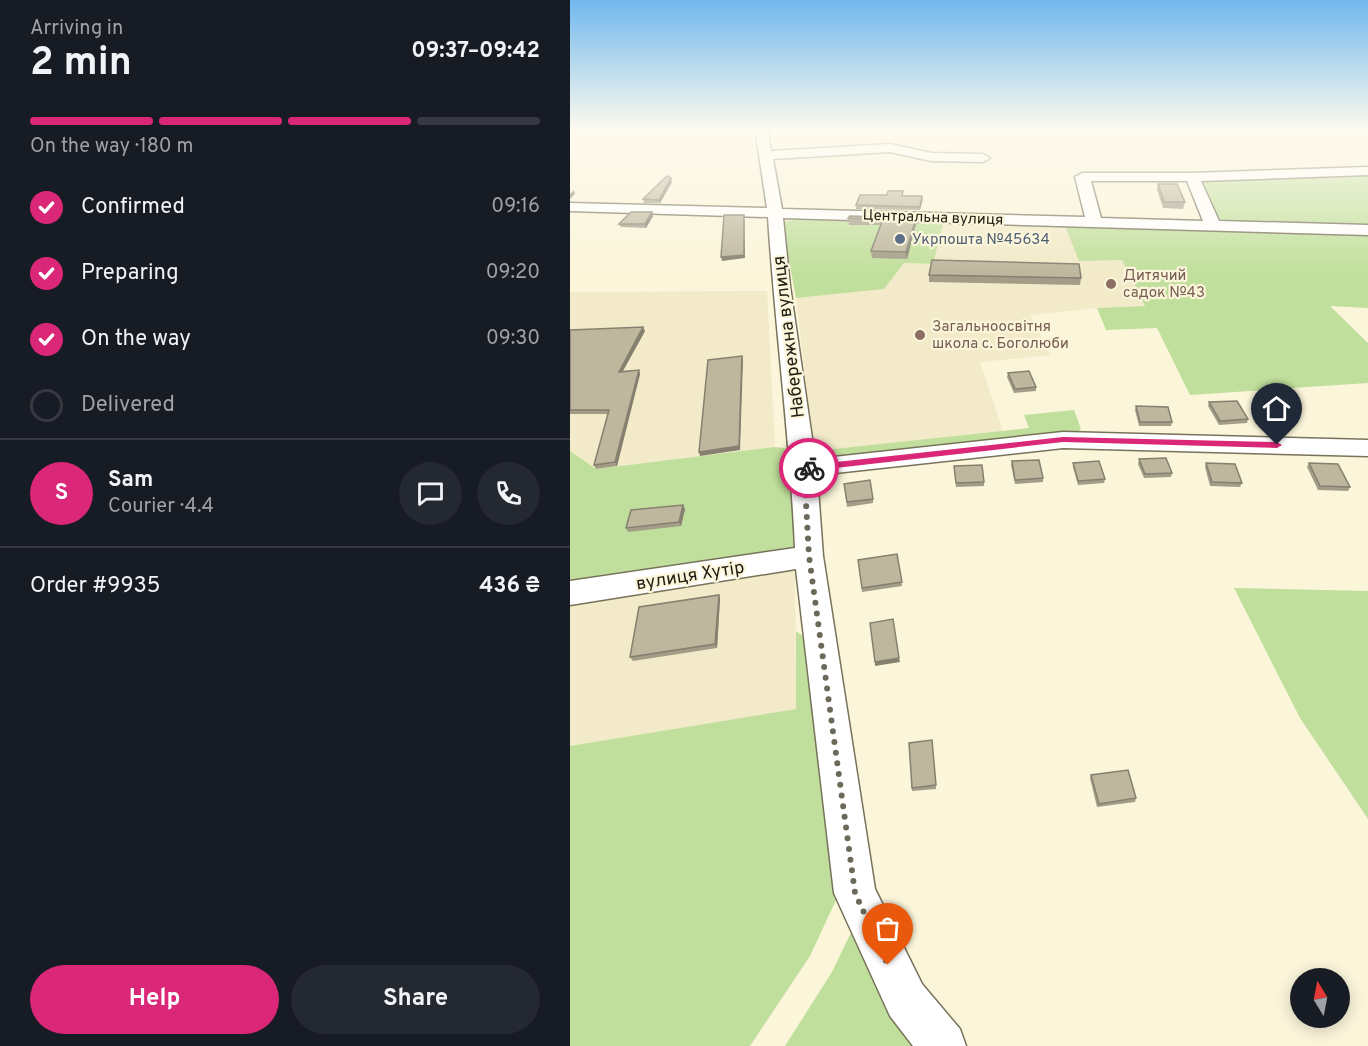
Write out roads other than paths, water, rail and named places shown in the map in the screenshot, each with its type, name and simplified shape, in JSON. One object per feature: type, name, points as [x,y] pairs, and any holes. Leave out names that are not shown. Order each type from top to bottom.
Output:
[{"type":"street","name":"Набережна вулиця","points":[[769,177],[776,212],[781,286],[804,468],[809,556],[855,893],[906,1000],[943,1046]]},
{"type":"street","points":[[1094,223],[1088,192],[1082,177],[1197,177]]},
{"type":"street","points":[[1192,177],[1213,226]]},
{"type":"street","name":"Центральна вулиця","points":[[570,207],[1368,230]]},
{"type":"street","points":[[804,468],[1063,440],[1368,448]]},
{"type":"street","name":"вулиця Хутір","points":[[570,593],[809,556]]},
{"type":"place","name":"Укрпошта №45634","points":[[900,239]]},
{"type":"place","name":"Дитячий садок №43","points":[[1111,284]]},
{"type":"place","name":"Загальноосвітня школа с. Боголюби","points":[[920,335]]}]
